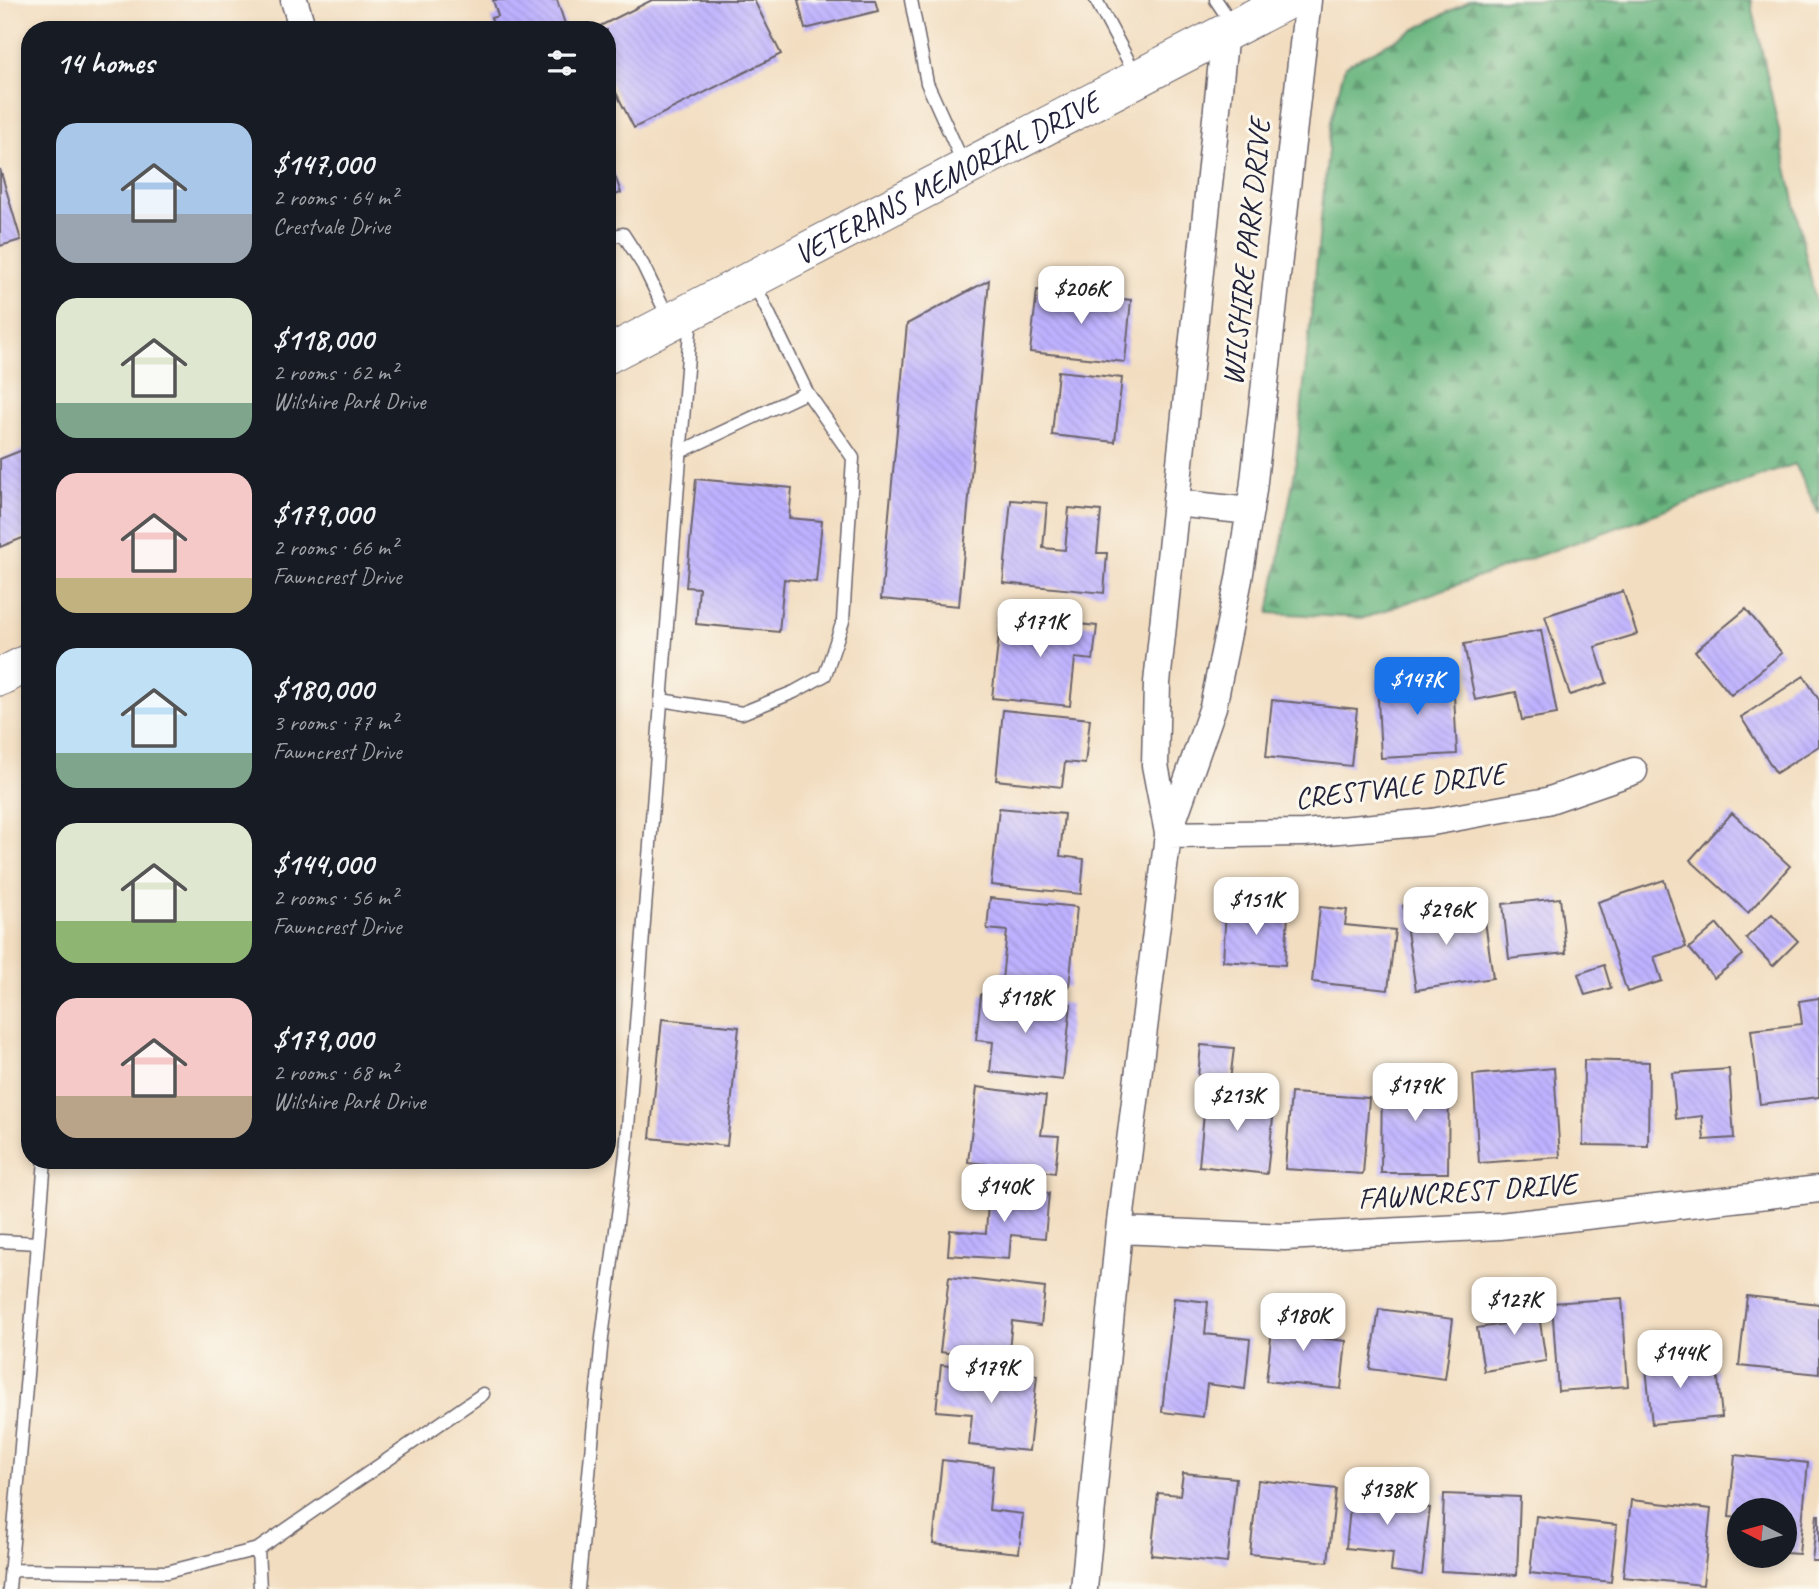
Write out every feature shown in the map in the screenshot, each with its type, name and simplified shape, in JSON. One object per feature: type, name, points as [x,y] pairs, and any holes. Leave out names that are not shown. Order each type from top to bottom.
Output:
[{"type":"main road","name":"VETERANS MEMORIAL DRIVE","points":[[616,350],[1138,78],[1225,20],[1288,0]]},
{"type":"main road","points":[[0,677],[21,666]]},
{"type":"street","points":[[294,0],[300,21]]},
{"type":"street","name":"WILSHIRE PARK DRIVE","points":[[1084,1589],[1119,1230],[1168,835],[1213,706],[1239,579],[1250,511],[1308,0]]},
{"type":"street","name":"WILSHIRE PARK DRIVE","points":[[1168,835],[1155,765],[1157,683],[1225,20]]},
{"type":"street","points":[[1176,503],[1250,511]]},
{"type":"street","name":"CRESTVALE DRIVE","points":[[1168,835],[1304,833],[1432,822],[1547,801],[1634,771]]},
{"type":"street","name":"FAWNCREST DRIVE","points":[[1119,1230],[1284,1237],[1500,1226],[1819,1189]]},
{"type":"lane","points":[[911,0],[927,83],[965,167]]},
{"type":"lane","points":[[1096,0],[1138,78]]},
{"type":"lane","points":[[578,1589],[602,1338],[626,1153],[680,452],[680,315],[623,234],[616,236]]},
{"type":"lane","points":[[661,700],[742,713],[794,692],[825,675],[842,621],[853,458],[807,392],[752,278]]},
{"type":"lane","points":[[680,452],[807,392]]},
{"type":"lane","points":[[9,1589],[44,1169]]},
{"type":"lane","points":[[0,1241],[38,1243]]},
{"type":"lane","points":[[10,1570],[167,1572],[258,1549],[483,1394]]},
{"type":"lane","points":[[258,1549],[260,1589]]},
{"type":"green space","points":[[1471,0],[1751,0],[1819,317],[1819,514],[1795,464],[1364,618],[1269,613],[1295,471],[1331,121],[1345,66]]},
{"type":"building","points":[[493,0],[557,0],[564,21],[492,21],[491,18],[498,16]]},
{"type":"building","points":[[652,0],[754,0],[781,54],[634,128],[616,93],[616,21],[610,21]]},
{"type":"building","points":[[798,0],[875,0],[878,11],[805,29]]},
{"type":"building","points":[[0,169],[21,240],[0,246]]},
{"type":"building","points":[[616,179],[621,193],[616,195]]},
{"type":"building","points":[[989,280],[959,606],[881,599],[907,324]]},
{"type":"building","points":[[1037,290],[1131,300],[1125,362],[1030,352]]},
{"type":"building","points":[[1058,371],[1122,378],[1115,442],[1052,435]]},
{"type":"building","points":[[21,451],[21,539],[0,547],[0,459]]},
{"type":"building","points":[[696,479],[792,488],[789,518],[822,521],[816,582],[784,579],[779,632],[696,624],[699,588],[686,587]]},
{"type":"building","points":[[1011,500],[1047,503],[1043,548],[1065,550],[1069,508],[1101,511],[1097,553],[1107,553],[1104,593],[1003,583]]},
{"type":"building","points":[[1623,591],[1637,634],[1595,647],[1607,683],[1570,695],[1545,616]]},
{"type":"building","points":[[1746,609],[1782,653],[1731,695],[1695,651]]},
{"type":"building","points":[[1001,616],[1097,626],[1093,660],[1075,658],[1070,706],[992,698]]},
{"type":"building","points":[[1541,630],[1557,714],[1522,720],[1516,692],[1475,700],[1464,644]]},
{"type":"building","points":[[1453,675],[1457,754],[1381,758],[1377,679]]},
{"type":"building","points":[[1804,676],[1819,700],[1819,746],[1776,773],[1741,717]]},
{"type":"building","points":[[1272,700],[1357,709],[1351,766],[1266,757]]},
{"type":"building","points":[[1003,710],[1090,719],[1085,764],[1065,762],[1062,787],[996,780]]},
{"type":"building","points":[[999,808],[1064,814],[1060,856],[1084,859],[1081,894],[991,885]]},
{"type":"building","points":[[1732,813],[1790,866],[1748,913],[1690,860]]},
{"type":"building","points":[[1664,880],[1686,947],[1654,957],[1662,981],[1627,992],[1598,902]]},
{"type":"building","points":[[990,898],[1077,907],[1069,987],[1002,980],[1007,931],[987,929]]},
{"type":"building","points":[[1560,898],[1566,953],[1509,959],[1503,904]]},
{"type":"building","points":[[1437,900],[1441,921],[1484,914],[1493,978],[1416,990],[1403,905]]},
{"type":"building","points":[[1320,907],[1347,910],[1345,925],[1395,930],[1388,990],[1312,982]]},
{"type":"building","points":[[1226,910],[1288,914],[1285,965],[1223,961]]},
{"type":"building","points":[[1772,914],[1798,941],[1773,966],[1746,938]]},
{"type":"building","points":[[1717,924],[1743,955],[1714,978],[1689,948]]},
{"type":"building","points":[[1604,965],[1611,988],[1585,995],[1578,974]]},
{"type":"building","points":[[981,994],[1071,1004],[1063,1080],[990,1072],[993,1042],[976,1040]]},
{"type":"building","points":[[1819,998],[1819,1097],[1760,1104],[1751,1030],[1802,1024],[1799,1001]]},
{"type":"building","points":[[662,1019],[739,1027],[727,1146],[650,1138]]},
{"type":"building","points":[[1201,1045],[1234,1048],[1230,1081],[1198,1077]]},
{"type":"building","points":[[1584,1060],[1649,1062],[1648,1146],[1583,1145]]},
{"type":"building","points":[[1554,1068],[1560,1157],[1479,1163],[1473,1075]]},
{"type":"building","points":[[1729,1069],[1734,1138],[1704,1140],[1702,1116],[1676,1119],[1672,1073]]},
{"type":"building","points":[[1382,1073],[1449,1074],[1448,1173],[1381,1173]]},
{"type":"building","points":[[977,1087],[1046,1096],[1041,1135],[1059,1136],[1055,1173],[968,1162]]},
{"type":"building","points":[[1206,1092],[1275,1099],[1267,1174],[1199,1166]]},
{"type":"building","points":[[1291,1093],[1369,1098],[1363,1174],[1285,1169]]},
{"type":"building","points":[[989,1188],[1049,1193],[1045,1238],[1011,1235],[1009,1259],[948,1255],[950,1230],[986,1233]]},
{"type":"building","points":[[949,1277],[1045,1288],[1041,1325],[1012,1321],[1008,1360],[940,1352]]},
{"type":"building","points":[[1536,1296],[1546,1361],[1484,1371],[1477,1328],[1505,1324],[1502,1301]]},
{"type":"building","points":[[1747,1296],[1819,1304],[1819,1374],[1739,1366]]},
{"type":"building","points":[[1174,1298],[1208,1302],[1205,1334],[1250,1339],[1245,1389],[1207,1384],[1203,1417],[1162,1412]]},
{"type":"building","points":[[1622,1298],[1628,1386],[1558,1391],[1552,1303]]},
{"type":"building","points":[[1275,1304],[1306,1307],[1303,1336],[1346,1341],[1341,1389],[1266,1381]]},
{"type":"building","points":[[1379,1309],[1453,1319],[1445,1379],[1370,1369]]},
{"type":"building","points":[[1672,1347],[1674,1373],[1717,1369],[1722,1417],[1652,1424],[1644,1350]]},
{"type":"building","points":[[941,1365],[1037,1375],[1029,1451],[969,1445],[972,1414],[936,1411]]},
{"type":"building","points":[[1735,1455],[1808,1463],[1799,1554],[1797,1498],[1731,1498]]},
{"type":"building","points":[[942,1460],[993,1466],[989,1510],[1023,1514],[1019,1553],[933,1544]]},
{"type":"building","points":[[1183,1473],[1236,1478],[1227,1563],[1151,1555],[1158,1493],[1180,1495]]},
{"type":"building","points":[[1353,1479],[1384,1482],[1382,1503],[1430,1508],[1422,1575],[1391,1571],[1393,1553],[1346,1548]]},
{"type":"building","points":[[1258,1480],[1336,1489],[1328,1562],[1250,1554]]},
{"type":"building","points":[[1444,1494],[1520,1497],[1517,1575],[1441,1571]]},
{"type":"building","points":[[1631,1500],[1711,1509],[1703,1585],[1623,1577]]},
{"type":"building","points":[[1817,1515],[1819,1561],[1812,1561]]},
{"type":"building","points":[[1536,1516],[1617,1525],[1611,1582],[1530,1573]]}]
